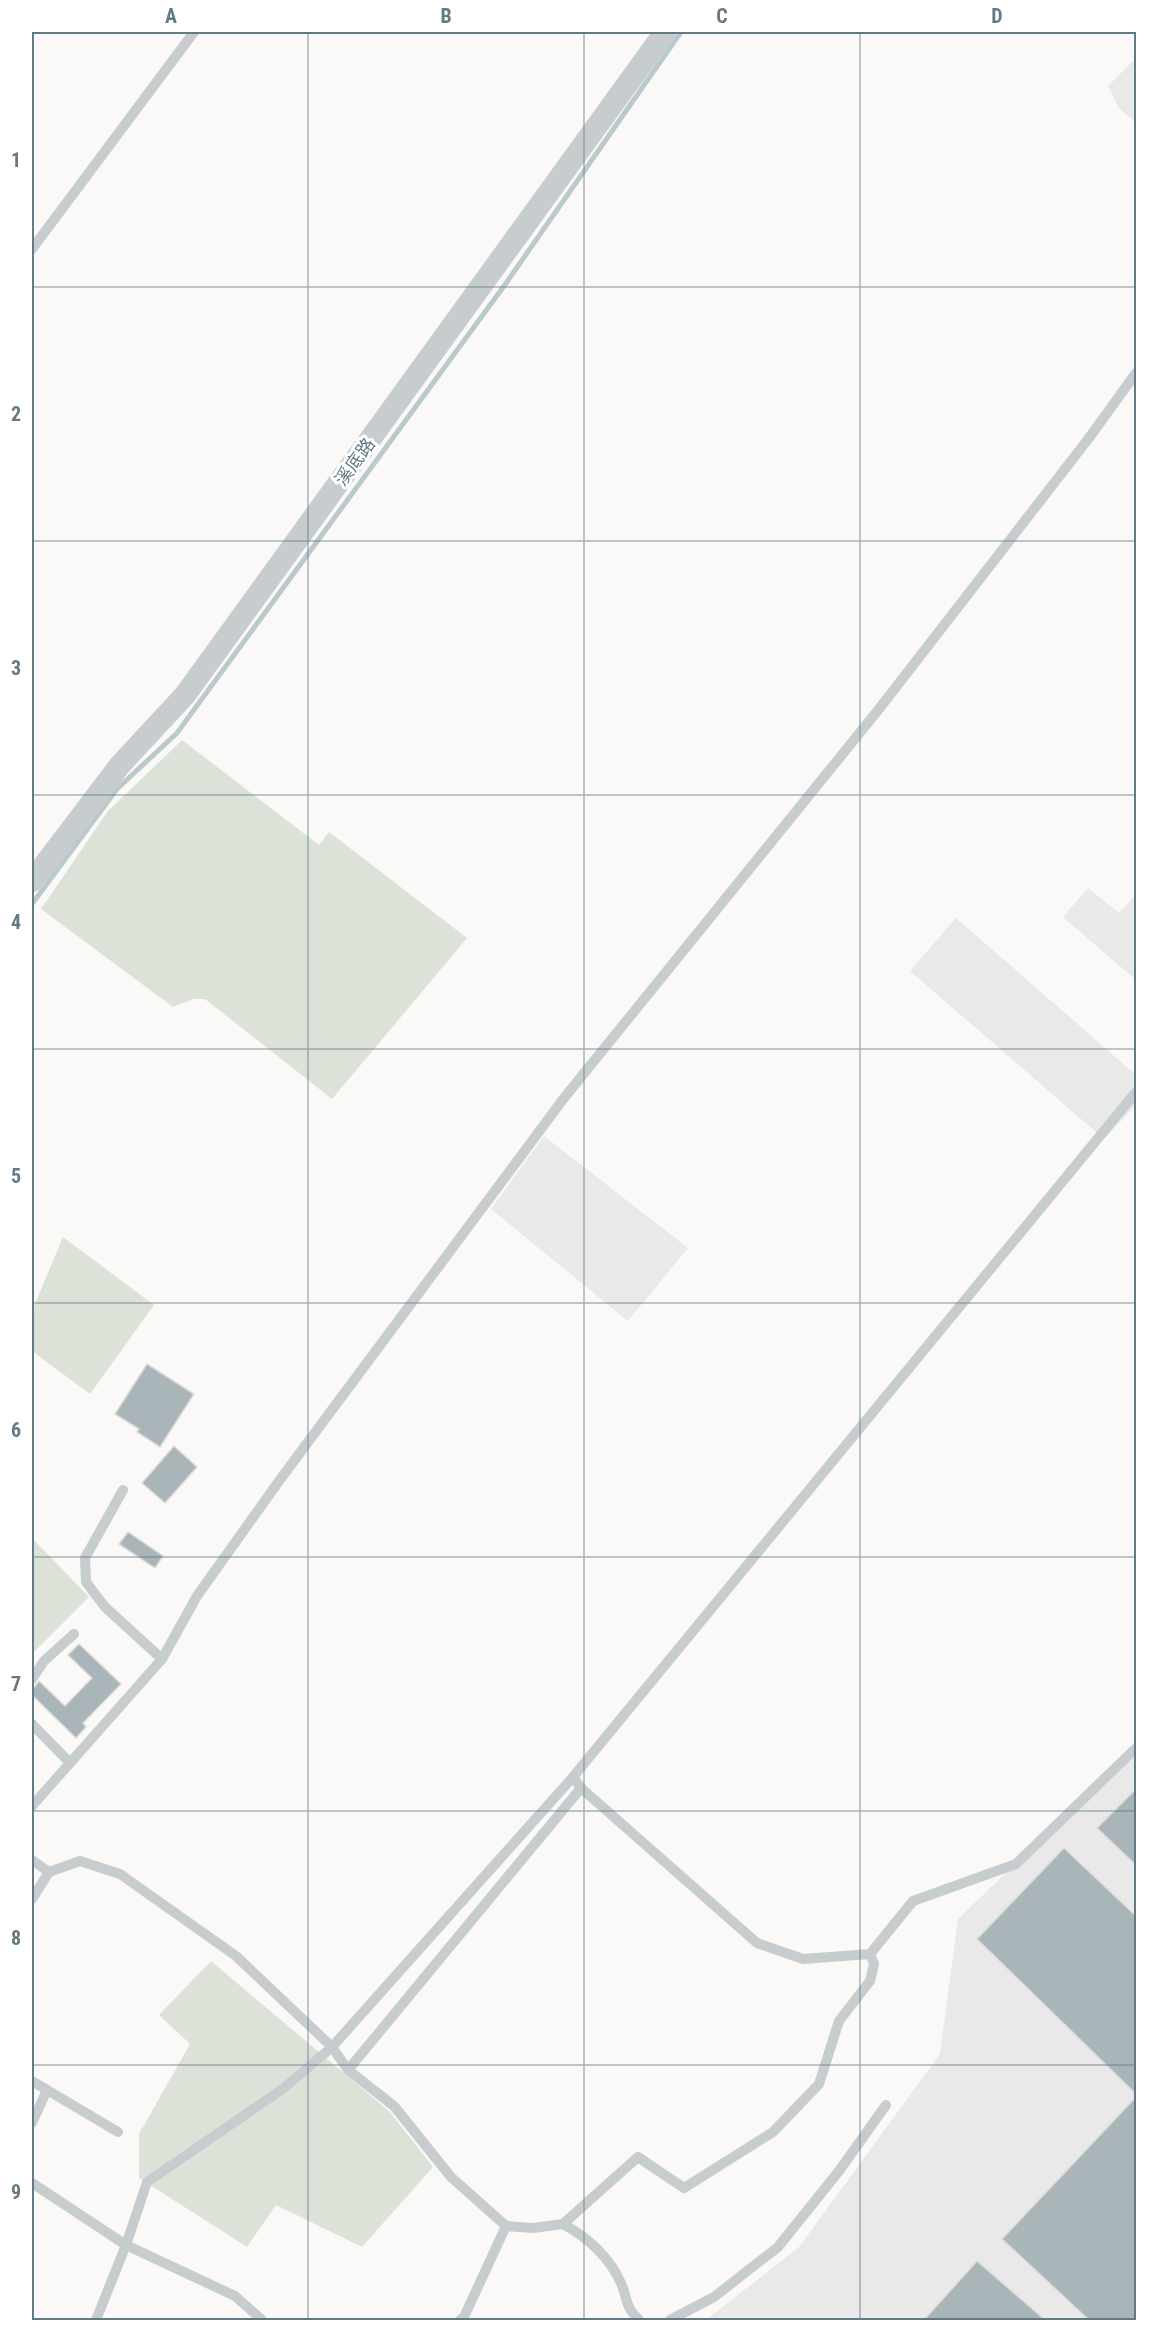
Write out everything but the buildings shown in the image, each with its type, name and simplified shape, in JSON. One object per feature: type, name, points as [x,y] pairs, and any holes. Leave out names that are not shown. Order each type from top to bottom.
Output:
[{"type":"street","name":"溪底路","points":[[32,881],[120,765],[185,695],[665,32]]},
{"type":"lane","points":[[32,249],[194,32]]},
{"type":"lane","points":[[32,1806],[162,1659],[204,1586],[279,1481],[564,1098],[879,710],[1137,373]]},
{"type":"lane","points":[[96,2320],[126,2245],[147,2182],[284,2088],[332,2047],[573,1777],[1137,1092]]},
{"type":"lane","points":[[123,1490],[85,1558],[86,1582],[105,1607],[162,1659]]},
{"type":"lane","points":[[32,1679],[44,1660],[74,1634]]},
{"type":"lane","points":[[32,1724],[69,1763]]},
{"type":"lane","points":[[573,1777],[581,1788],[757,1943],[803,1959],[870,1954],[913,1901],[1016,1864],[1137,1748]]},
{"type":"lane","points":[[348,2070],[581,1788]]},
{"type":"lane","points":[[32,1860],[49,1872]]},
{"type":"lane","points":[[32,1899],[49,1872],[80,1861],[120,1874],[236,1956],[332,2047],[348,2070],[394,2106],[451,2177],[506,2226],[533,2228],[562,2224],[581,2233],[604,2257],[620,2283],[629,2311],[639,2320]]},
{"type":"lane","points":[[562,2224],[638,2157],[684,2188],[773,2132],[819,2084],[838,2021],[870,1981],[874,1964],[870,1954]]},
{"type":"lane","points":[[32,2081],[118,2132]]},
{"type":"lane","points":[[32,2123],[47,2090]]},
{"type":"lane","points":[[670,2320],[714,2297],[778,2247],[839,2171],[886,2105]]},
{"type":"lane","points":[[32,2183],[126,2245],[235,2296],[262,2320]]},
{"type":"lane","points":[[460,2320],[464,2317],[506,2226]]},
{"type":"shaded area","points":[[1136,58],[1136,123],[1119,108],[1108,86]]},
{"type":"shaded area","points":[[182,740],[319,845],[329,832],[467,938],[332,1099],[205,999],[193,999],[173,1007],[41,909],[108,811]]},
{"type":"shaded area","points":[[1088,888],[1119,913],[1136,894],[1136,980],[1063,917]]},
{"type":"shaded area","points":[[956,918],[1136,1075],[1136,1105],[1104,1139],[910,971]]},
{"type":"shaded area","points":[[544,1136],[688,1248],[628,1321],[491,1209]]},
{"type":"shaded area","points":[[63,1237],[154,1305],[90,1394],[32,1351],[32,1311]]},
{"type":"shaded area","points":[[33,1539],[89,1597],[32,1654],[32,1542]]},
{"type":"shaded area","points":[[1136,1748],[1136,2320],[706,2320],[799,2247],[940,2054],[958,1919]]},
{"type":"shaded area","points":[[211,1961],[390,2112],[433,2167],[362,2247],[276,2205],[247,2247],[139,2178],[139,2134],[190,2044],[159,2015]]},
{"type":"waterway","points":[[32,904],[117,789],[177,733],[504,286],[681,32]]}]
